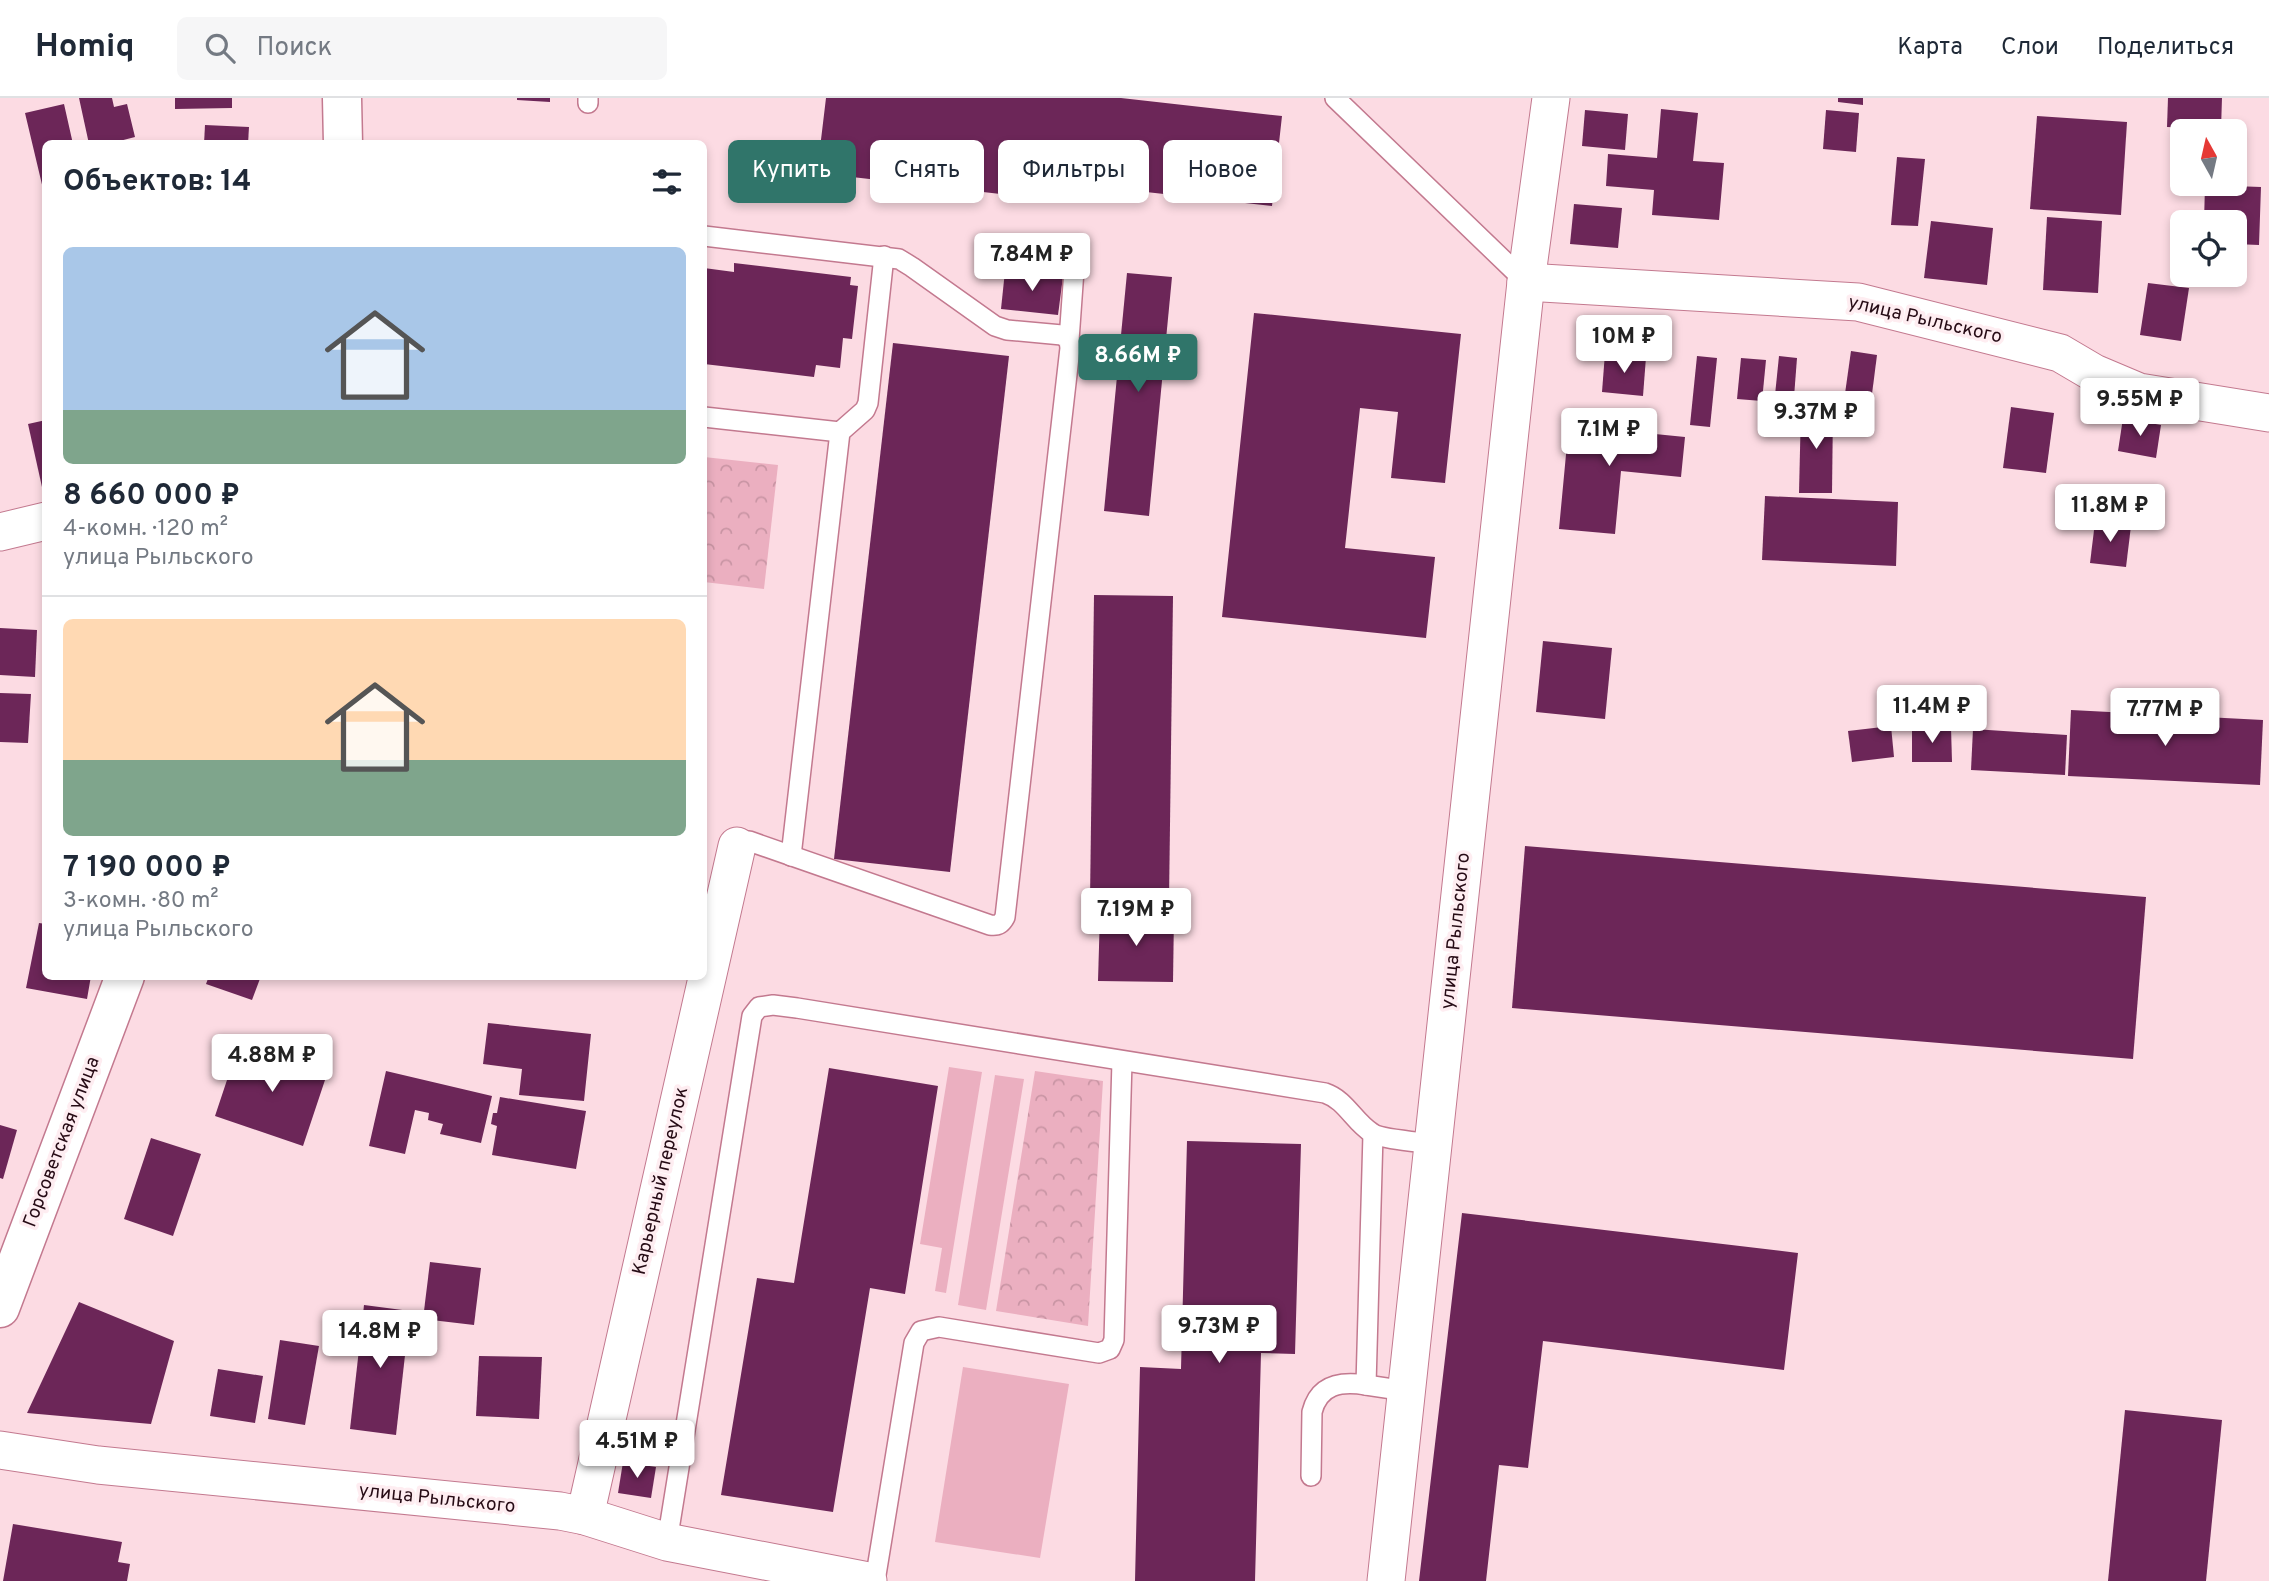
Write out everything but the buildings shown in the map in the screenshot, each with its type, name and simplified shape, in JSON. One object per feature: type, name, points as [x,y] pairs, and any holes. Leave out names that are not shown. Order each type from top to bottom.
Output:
[{"type":"street","points":[[342,98],[343,140]]},
{"type":"street","name":"улица Рыльского","points":[[1386,1581],[1526,282],[1551,98]]},
{"type":"street","name":"улица Рыльского","points":[[1526,282],[1858,302],[2060,353],[2094,373],[2139,392],[2269,412]]},
{"type":"street","points":[[0,531],[42,522]]},
{"type":"street","name":"Карьерный переулок","points":[[707,978],[737,846]]},
{"type":"street","name":"Горсоветская улица","points":[[0,1308],[123,980]]},
{"type":"street","name":"Карьерный переулок","points":[[585,1516],[707,980]]},
{"type":"street","name":"улица Рыльского","points":[[0,1450],[98,1465],[560,1511],[585,1516],[667,1542],[868,1581]]},
{"type":"lane","points":[[1335,98],[1526,282]]},
{"type":"lane","points":[[707,236],[899,259],[995,326],[1007,330],[1062,335],[1069,340]]},
{"type":"lane","points":[[792,856],[840,432],[865,410],[868,403],[884,256]]},
{"type":"lane","points":[[737,846],[749,841],[990,925],[1002,923],[1005,917],[1070,348],[1074,270]]},
{"type":"lane","points":[[707,416],[840,432]]},
{"type":"lane","points":[[667,1542],[752,1016],[759,1007],[773,1005],[1325,1093],[1342,1102],[1373,1134],[1433,1144]]},
{"type":"lane","points":[[875,1581],[914,1343],[921,1331],[939,1326],[1099,1353],[1110,1349],[1114,1340],[1122,1060]]},
{"type":"lane","points":[[1366,1385],[1373,1134]]},
{"type":"lane","points":[[1311,1476],[1312,1412],[1315,1404],[1331,1387],[1339,1383],[1406,1391]]},
{"type":"green space","points":[[707,457],[778,465],[764,589],[707,582]]},
{"type":"green space","points":[[949,1067],[982,1072],[946,1293],[935,1291],[942,1248],[920,1244]]},
{"type":"green space","points":[[1035,1071],[1103,1081],[1088,1326],[996,1311]]},
{"type":"green space","points":[[995,1075],[1024,1079],[986,1310],[958,1305]]},
{"type":"green space","points":[[963,1367],[1069,1384],[1040,1558],[935,1542]]}]
